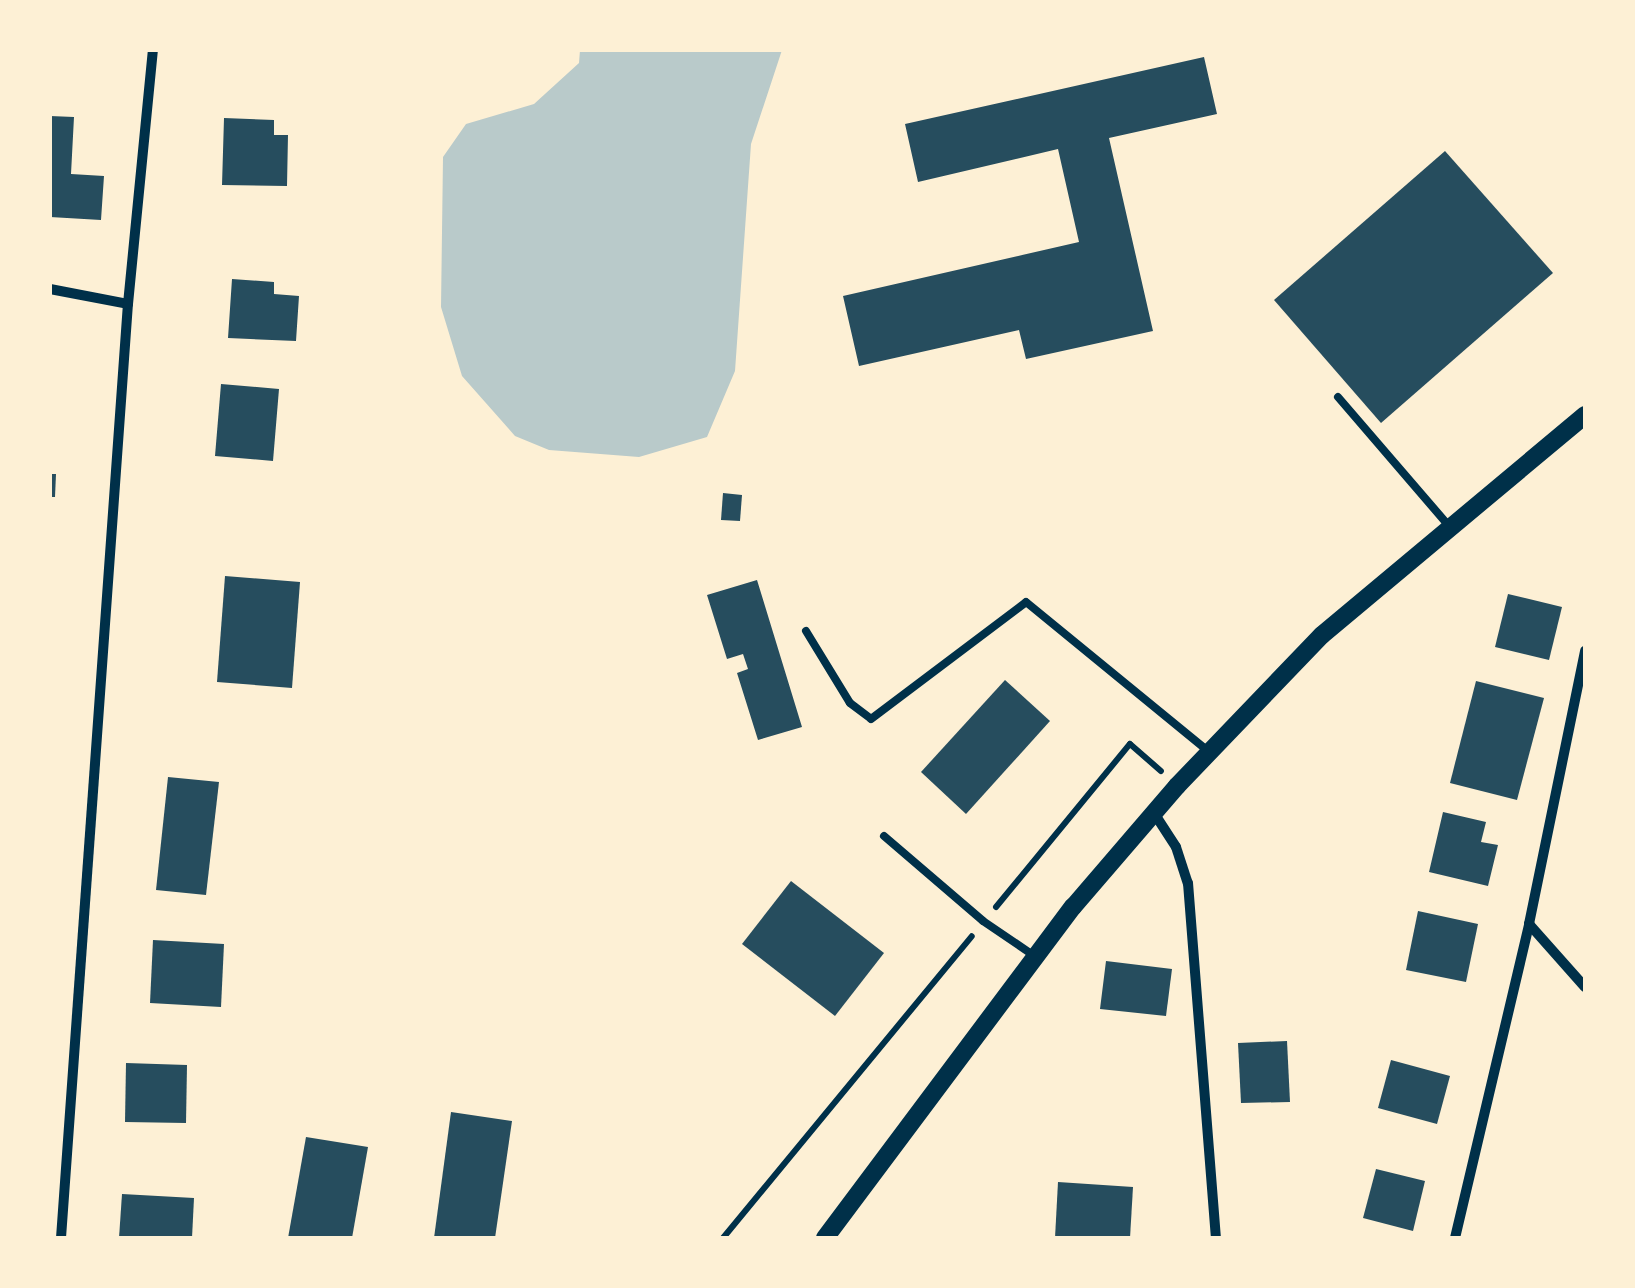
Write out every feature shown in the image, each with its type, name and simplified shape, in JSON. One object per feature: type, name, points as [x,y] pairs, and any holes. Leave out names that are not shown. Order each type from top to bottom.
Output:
[{"type":"street","points":[[61,1238],[128,304],[153,50]]},
{"type":"street","points":[[50,290],[128,304]]},
{"type":"street","points":[[825,1238],[1036,957],[1176,786],[1322,635],[1585,414]]},
{"type":"street","points":[[1455,1238],[1529,924],[1585,651]]},
{"type":"street","points":[[1154,812],[1176,847],[1188,883],[1216,1238]]},
{"type":"street","points":[[1529,924],[1585,987]]},
{"type":"lane","points":[[1338,397],[1450,528]]},
{"type":"lane","points":[[806,630],[850,703],[871,719],[1026,602],[1209,752]]},
{"type":"lane","points":[[884,836],[983,922],[1036,957]]},
{"type":"path","points":[[722,1238],[1130,744],[1176,786]]},
{"type":"shaded area","points":[[580,50],[782,50],[751,144],[735,371],[707,437],[639,457],[549,450],[515,436],[462,376],[441,307],[443,157],[466,124],[534,104],[579,63]]},
{"type":"building","points":[[1204,57],[1217,114],[1109,138],[1153,331],[1026,359],[1019,330],[859,366],[843,296],[1079,242],[1058,149],[918,182],[905,124]]},
{"type":"building","points":[[50,116],[74,117],[71,174],[104,176],[101,220],[50,217]]},
{"type":"building","points":[[224,118],[274,120],[274,135],[288,135],[287,186],[222,185]]},
{"type":"building","points":[[1445,151],[1553,273],[1381,423],[1274,300]]},
{"type":"building","points":[[232,279],[274,282],[274,294],[299,296],[296,341],[228,338]]},
{"type":"building","points":[[221,384],[279,389],[273,461],[215,456]]},
{"type":"building","points":[[50,474],[56,474],[55,497],[50,497]]},
{"type":"building","points":[[723,493],[742,495],[740,521],[721,520]]},
{"type":"building","points":[[225,576],[300,582],[292,688],[217,682]]},
{"type":"building","points":[[757,580],[802,727],[758,740],[737,673],[748,669],[743,654],[727,659],[707,595]]},
{"type":"building","points":[[1508,594],[1562,607],[1549,660],[1495,647]]},
{"type":"building","points":[[1005,680],[1050,721],[966,814],[921,772]]},
{"type":"building","points":[[1476,681],[1544,698],[1517,800],[1450,783]]},
{"type":"building","points":[[168,777],[219,782],[206,895],[156,890]]},
{"type":"building","points":[[1443,812],[1486,822],[1481,842],[1498,845],[1488,886],[1429,872]]},
{"type":"building","points":[[791,881],[884,953],[835,1016],[742,944]]},
{"type":"building","points":[[1418,911],[1478,924],[1466,982],[1406,970]]},
{"type":"building","points":[[153,940],[224,944],[221,1007],[150,1003]]},
{"type":"building","points":[[1106,961],[1172,969],[1166,1016],[1100,1009]]},
{"type":"building","points":[[1287,1041],[1290,1102],[1241,1103],[1238,1043]]},
{"type":"building","points":[[1391,1060],[1450,1076],[1437,1124],[1378,1108]]},
{"type":"building","points":[[126,1063],[187,1065],[186,1123],[125,1122]]},
{"type":"building","points":[[451,1112],[512,1121],[495,1238],[434,1238]]},
{"type":"building","points":[[306,1137],[368,1147],[352,1238],[288,1238]]},
{"type":"building","points":[[1376,1169],[1425,1181],[1413,1231],[1363,1218]]},
{"type":"building","points":[[1058,1182],[1133,1187],[1130,1238],[1055,1238]]},
{"type":"building","points":[[122,1194],[194,1198],[192,1238],[119,1238]]}]
